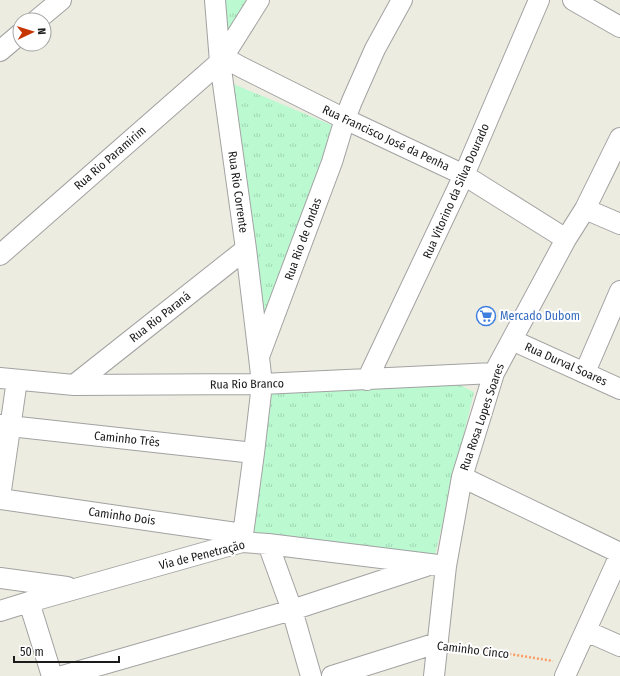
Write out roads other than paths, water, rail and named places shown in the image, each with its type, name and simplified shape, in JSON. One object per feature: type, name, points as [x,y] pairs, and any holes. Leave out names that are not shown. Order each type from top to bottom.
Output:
[{"type":"street","points":[[47,12],[61,0]]},
{"type":"street","name":"Rua Rio Corrente","points":[[215,0],[221,60],[262,384],[243,538]]},
{"type":"street","name":"Rua Rio Paramirim","points":[[0,255],[221,60],[259,0]]},
{"type":"street","name":"Rua Rio de Ondas","points":[[259,357],[332,162],[352,101],[375,49],[402,0]]},
{"type":"street","name":"Rua Vitorino da Silva Dourado","points":[[367,380],[464,175],[539,0]]},
{"type":"street","points":[[573,0],[620,27]]},
{"type":"street","points":[[0,51],[12,41]]},
{"type":"street","name":"Rua Francisco José da Penha","points":[[221,60],[241,67],[345,119],[464,175],[566,239]]},
{"type":"street","name":"Rua Rosa Lopes Soares","points":[[434,676],[437,643],[439,565],[462,477],[494,373],[566,239],[585,208],[620,138]]},
{"type":"street","points":[[585,208],[620,224]]},
{"type":"street","name":"Rua Rio Paraná","points":[[74,385],[246,249]]},
{"type":"street","points":[[585,372],[620,291]]},
{"type":"street","name":"Rua Durval Soares","points":[[512,340],[620,388]]},
{"type":"street","name":"Rua Rio Branco","points":[[8,379],[74,385],[262,384],[494,373]]},
{"type":"street","points":[[0,498],[8,379]]},
{"type":"street","name":"Caminho Três","points":[[5,426],[254,453]]},
{"type":"street","points":[[462,477],[620,554],[568,670]]},
{"type":"street","name":"Caminho Dois","points":[[0,498],[243,538]]},
{"type":"street","name":"Via de Penetração","points":[[0,611],[243,538],[268,544],[439,565]]},
{"type":"street","points":[[268,544],[292,610],[311,676]]},
{"type":"street","points":[[62,676],[292,610],[439,565]]},
{"type":"street","points":[[0,578],[76,589]]},
{"type":"street","points":[[29,602],[52,676]]},
{"type":"street","points":[[586,631],[620,646]]},
{"type":"street","name":"Caminho Cinco","points":[[332,676],[437,643]]},
{"type":"place","name":"Mercado Dubom","points":[[486,316]]}]
